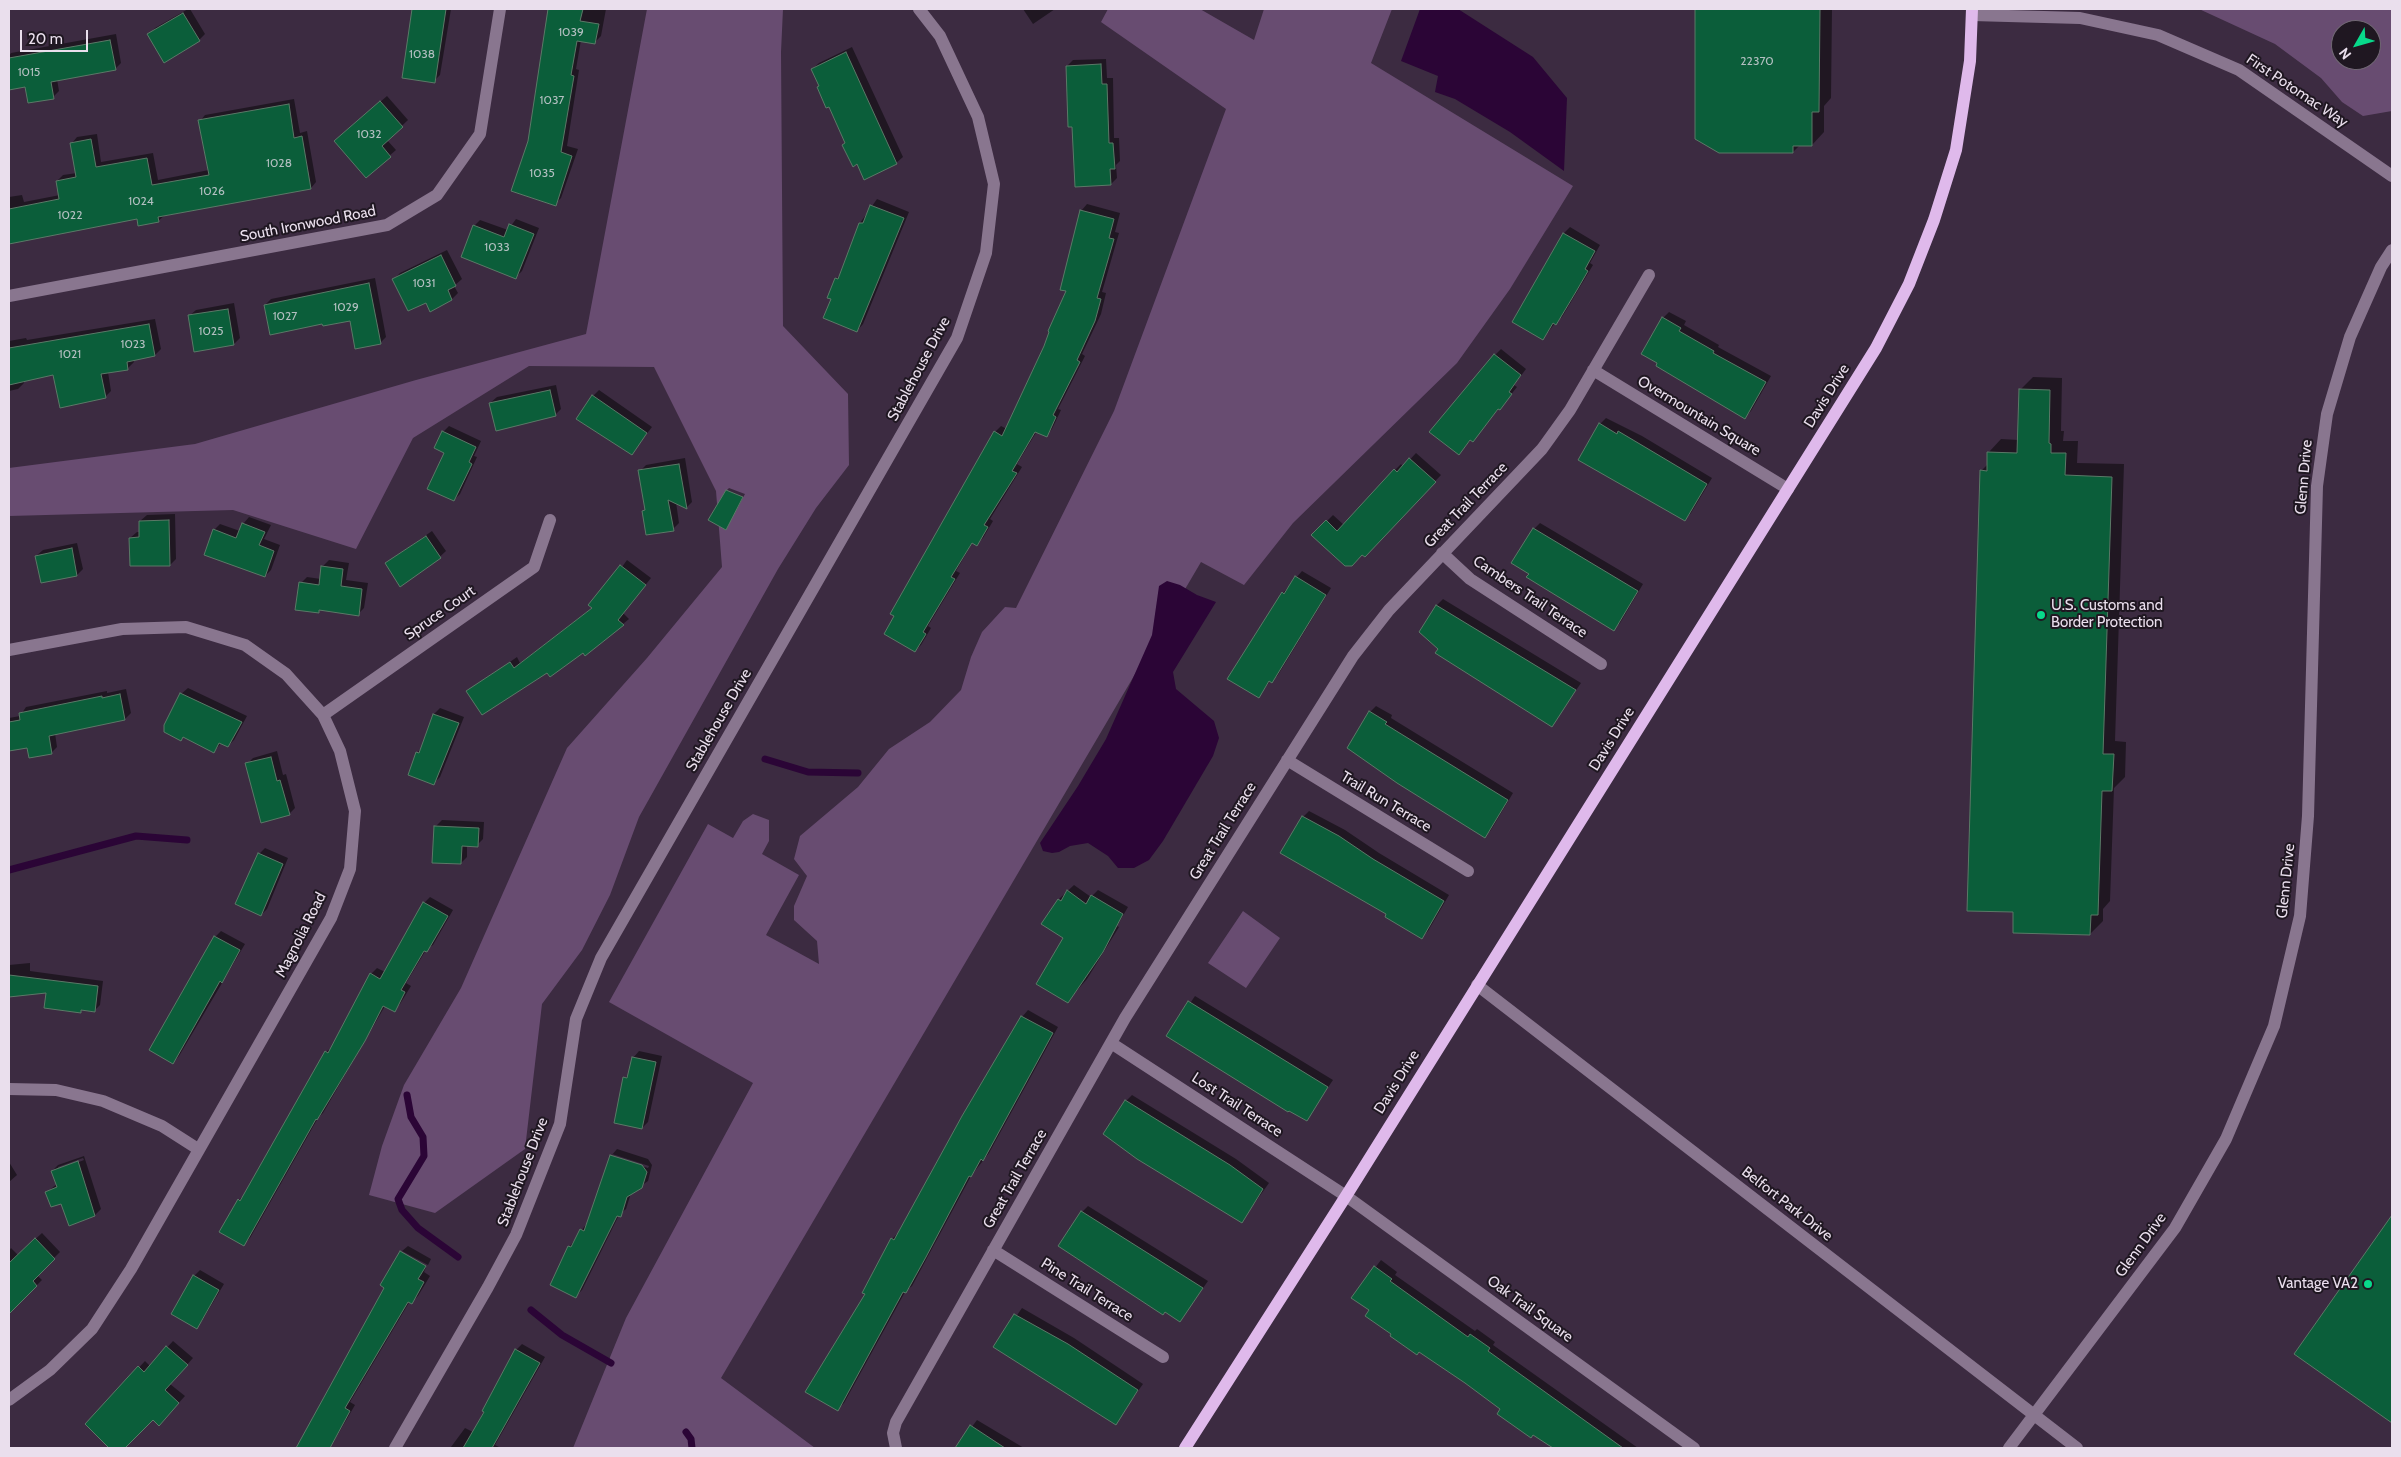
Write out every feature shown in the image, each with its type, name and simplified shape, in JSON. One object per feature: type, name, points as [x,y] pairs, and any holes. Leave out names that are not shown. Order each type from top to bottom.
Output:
[{"type":"main road","name":"Davis Drive","points":[[1185,1448],[1346,1196],[1876,348],[1909,284],[1934,220],[1956,150],[1970,61],[1972,12]]},
{"type":"street","name":"South Ironwood Road","points":[[9,296],[387,225],[437,195],[480,134],[500,9]]},
{"type":"street","name":"Stablehouse Drive","points":[[395,1448],[488,1288],[516,1234],[560,1124],[576,1019],[601,958],[957,338],[986,253],[994,184],[978,117],[940,36],[919,9]]},
{"type":"street","name":"First Potomac Way","points":[[1972,12],[2080,18],[2158,35],[2239,70],[2392,176]]},
{"type":"street","name":"Glenn Drive","points":[[2010,1448],[2175,1228],[2226,1138],[2274,1026],[2300,916],[2308,816],[2316,486],[2327,414],[2350,337],[2381,267],[2392,250]]},
{"type":"street","name":"Great Trail Terrace","points":[[896,1448],[893,1433],[896,1422],[1111,1043],[1353,656],[1389,610],[1542,449],[1570,410],[1649,275]]},
{"type":"street","name":"Overmountain Square","points":[[1594,370],[1788,489]]},
{"type":"street","name":"Spruce Court","points":[[322,715],[534,567],[550,520]]},
{"type":"street","name":"Cambers Trail Terrace","points":[[1442,553],[1470,579],[1601,664]]},
{"type":"street","name":"Magnolia Road","points":[[9,650],[122,629],[186,627],[245,645],[286,674],[322,715],[340,751],[354,811],[350,869],[331,918],[131,1269],[92,1329],[50,1370],[9,1400]]},
{"type":"street","name":"Trail Run Terrace","points":[[1287,760],[1468,871]]},
{"type":"street","name":"Belfort Park Drive","points":[[1477,985],[2078,1448]]},
{"type":"street","name":"Lost Trail Terrace","points":[[1111,1043],[1346,1196]]},
{"type":"street","points":[[9,1089],[56,1090],[103,1101],[162,1126],[198,1149]]},
{"type":"street","name":"Oak Trail Square","points":[[1346,1196],[1694,1448]]},
{"type":"street","name":"Pine Trail Terrace","points":[[993,1250],[1163,1357]]},
{"type":"shaded area","points":[[647,9],[783,9],[781,52],[783,326],[848,394],[849,465],[816,508],[778,569],[639,817],[610,895],[582,950],[542,1004],[525,1149],[435,1213],[369,1195],[382,1146],[404,1085],[461,988],[567,748],[647,658],[722,567],[716,491],[654,367],[529,366],[413,438],[356,549],[233,510],[9,516],[9,468],[195,444],[416,380],[586,334]]},
{"type":"shaded area","points":[[1108,9],[1200,9],[1254,40],[1264,9],[1392,9],[1371,63],[1573,186],[1510,289],[1457,363],[1293,523],[1244,585],[1201,562],[721,1378],[815,1448],[573,1448],[626,1318],[753,1083],[609,1002],[708,824],[733,838],[743,821],[753,814],[769,820],[769,841],[762,854],[799,875],[766,935],[819,964],[817,941],[794,920],[794,906],[807,876],[794,859],[800,836],[858,787],[889,749],[930,722],[961,690],[971,657],[982,632],[1005,607],[1016,608],[1114,411],[1226,109],[1101,22]]},
{"type":"shaded area","points":[[1420,9],[1458,9],[1533,57],[1567,98],[1564,171],[1510,132],[1455,99],[1435,92],[1438,76],[1401,61]]},
{"type":"shaded area","points":[[2199,9],[2392,9],[2392,111],[2363,116],[2342,102],[2321,78],[2275,44]]},
{"type":"shaded area","points":[[1167,581],[1216,602],[1173,672],[1176,689],[1214,721],[1219,738],[1213,756],[1163,841],[1149,860],[1134,868],[1118,868],[1108,856],[1088,843],[1070,846],[1059,852],[1043,851],[1040,843],[1078,786],[1106,739],[1152,635],[1159,586]]},
{"type":"shaded area","points":[[1243,911],[1280,938],[1246,988],[1208,963]]},
{"type":"building","points":[[412,9],[446,9],[435,83],[402,78]]},
{"type":"building","points":[[548,9],[583,9],[580,21],[599,24],[595,44],[577,41],[571,75],[574,76],[561,152],[572,156],[556,206],[511,191],[528,141]]},
{"type":"building","points":[[1695,9],[1820,9],[1819,112],[1812,112],[1812,146],[1793,146],[1793,153],[1719,153],[1695,139]]},
{"type":"building","points":[[183,13],[200,41],[164,63],[147,34]]},
{"type":"building","points":[[110,40],[116,70],[51,82],[54,99],[28,103],[25,87],[9,90],[9,58]]},
{"type":"building","points":[[846,52],[897,164],[864,180],[857,164],[853,167],[842,145],[845,143],[829,107],[826,108],[811,69]]},
{"type":"building","points":[[1101,64],[1102,84],[1107,84],[1109,143],[1113,143],[1115,169],[1110,169],[1111,185],[1075,187],[1072,127],[1068,127],[1066,66]]},
{"type":"building","points":[[380,101],[403,127],[382,146],[391,157],[366,178],[334,141]]},
{"type":"building","points":[[289,104],[294,138],[302,136],[311,189],[158,217],[159,222],[138,226],[137,219],[9,244],[9,209],[59,199],[56,181],[76,177],[70,143],[91,139],[96,167],[147,158],[152,185],[209,175],[198,120]]},
{"type":"building","points":[[870,205],[904,218],[857,332],[823,318],[831,299],[827,298],[835,278],[838,279],[859,223],[863,223]]},
{"type":"building","points":[[1080,210],[1114,219],[1109,238],[1114,239],[1097,298],[1101,299],[1095,321],[1077,360],[1080,362],[1053,415],[1056,417],[1047,437],[1035,432],[1012,471],[1017,473],[984,525],[988,527],[977,546],[972,543],[951,577],[955,579],[923,632],[926,634],[915,652],[884,634],[894,616],[890,614],[994,431],[1002,436],[1044,346],[1048,331],[1066,291],[1060,290]]},
{"type":"building","points":[[509,224],[534,234],[516,279],[461,257],[473,225],[504,237]]},
{"type":"building","points":[[1563,233],[1595,251],[1585,269],[1588,271],[1577,290],[1556,325],[1553,323],[1543,340],[1512,322]]},
{"type":"building","points":[[441,255],[456,286],[448,290],[452,300],[430,312],[426,303],[408,311],[392,279]]},
{"type":"building","points":[[369,283],[381,344],[355,349],[350,321],[323,326],[322,324],[270,335],[264,305]]},
{"type":"building","points":[[228,309],[234,345],[194,352],[188,315]]},
{"type":"building","points":[[1662,317],[1681,328],[1679,331],[1714,351],[1713,353],[1766,382],[1745,419],[1656,366],[1657,363],[1641,354]]},
{"type":"building","points":[[149,324],[155,356],[127,362],[128,370],[101,374],[106,398],[60,408],[53,375],[9,385],[9,348]]},
{"type":"building","points":[[1494,354],[1521,375],[1509,392],[1512,394],[1500,410],[1498,409],[1473,442],[1470,440],[1459,455],[1429,432]]},
{"type":"building","name":"U.S. Customs and Border Protection","points":[[2019,389],[2050,390],[2049,443],[2051,444],[2051,453],[2066,453],[2065,475],[2112,477],[2103,754],[2114,754],[2112,791],[2102,791],[2098,915],[2091,915],[2090,935],[2013,933],[2013,912],[1967,911],[1980,470],[1987,471],[1987,452],[2017,453]]},
{"type":"building","points":[[550,390],[556,416],[496,431],[489,403]]},
{"type":"building","points":[[592,395],[647,433],[632,455],[576,419]]},
{"type":"building","points":[[1599,423],[1617,434],[1618,431],[1707,484],[1685,521],[1578,460]]},
{"type":"building","points":[[442,431],[476,447],[469,462],[472,464],[454,501],[427,489],[444,453],[434,448]]},
{"type":"building","points":[[1409,458],[1436,482],[1365,557],[1362,555],[1352,566],[1345,566],[1311,535],[1326,520],[1337,531],[1394,469],[1397,472]]},
{"type":"building","points":[[679,464],[687,509],[668,500],[674,531],[646,535],[642,511],[645,510],[638,470]]},
{"type":"building","points":[[726,490],[743,497],[726,530],[708,520]]},
{"type":"building","points":[[169,520],[170,566],[130,566],[129,538],[139,537],[139,521]]},
{"type":"building","points":[[242,523],[265,532],[259,545],[274,551],[265,577],[204,555],[213,529],[236,538]]},
{"type":"building","points":[[1533,528],[1638,591],[1614,631],[1526,577],[1529,574],[1511,563]]},
{"type":"building","points":[[426,536],[441,558],[400,587],[385,563]]},
{"type":"building","points":[[72,548],[77,576],[41,583],[35,556]]},
{"type":"building","points":[[620,565],[646,585],[618,620],[624,625],[585,656],[583,653],[550,677],[547,673],[482,715],[466,691],[510,662],[514,668],[592,608],[588,605]]},
{"type":"building","points":[[321,566],[343,569],[341,586],[362,589],[359,616],[319,610],[319,613],[295,610],[299,582],[319,585]]},
{"type":"building","points":[[1295,576],[1326,595],[1272,683],[1269,681],[1259,698],[1227,679],[1282,592],[1284,594]]},
{"type":"building","points":[[1436,605],[1576,690],[1552,727],[1435,653],[1438,649],[1419,632]]},
{"type":"building","points":[[180,693],[242,722],[228,747],[219,743],[214,753],[183,737],[181,741],[164,732],[164,725]]},
{"type":"building","points":[[120,694],[125,720],[49,736],[52,754],[29,758],[27,748],[9,751],[9,722],[20,720],[19,713]]},
{"type":"building","points":[[1369,711],[1387,722],[1385,724],[1508,800],[1485,838],[1397,783],[1347,748]]},
{"type":"building","points":[[433,714],[459,723],[434,785],[408,775],[416,752],[419,753]]},
{"type":"building","points":[[271,757],[277,781],[280,780],[290,815],[261,823],[245,763]]},
{"type":"building","points":[[1302,816],[1339,836],[1373,859],[1444,901],[1422,939],[1385,917],[1386,914],[1280,853]]},
{"type":"building","points":[[434,826],[479,828],[478,847],[462,846],[461,864],[432,863]]},
{"type":"building","points":[[258,853],[283,864],[261,916],[235,904]]},
{"type":"building","points":[[1067,890],[1086,904],[1091,895],[1123,914],[1103,952],[1068,1003],[1036,984],[1063,938],[1041,924],[1058,899],[1061,901]]},
{"type":"building","points":[[423,902],[448,916],[427,952],[424,951],[401,990],[405,992],[395,1012],[383,1006],[365,1041],[316,1119],[244,1246],[219,1232],[238,1199],[240,1201],[325,1051],[328,1053],[370,973],[380,979]]},
{"type":"building","points":[[214,936],[240,950],[222,983],[220,981],[173,1064],[149,1050]]},
{"type":"building","points":[[9,975],[98,986],[95,1012],[81,1010],[81,1013],[44,1008],[46,993],[9,997]]},
{"type":"building","points":[[1188,1001],[1328,1087],[1307,1121],[1288,1112],[1166,1036]]},
{"type":"building","points":[[1021,1016],[1053,1033],[983,1161],[981,1159],[971,1177],[969,1176],[906,1293],[903,1292],[838,1411],[805,1392],[865,1294],[862,1293],[891,1238],[894,1240],[962,1116]]},
{"type":"building","points":[[632,1057],[656,1062],[642,1129],[614,1123],[623,1077],[627,1078]]},
{"type":"building","points":[[1125,1100],[1230,1165],[1263,1189],[1242,1223],[1137,1159],[1103,1134]]},
{"type":"building","points":[[610,1155],[642,1165],[647,1172],[642,1188],[627,1197],[621,1217],[617,1216],[576,1298],[550,1285],[568,1246],[571,1247],[580,1229],[584,1231]]},
{"type":"building","points":[[78,1161],[95,1216],[69,1226],[61,1204],[51,1207],[45,1192],[57,1187],[51,1171]]},
{"type":"building","points":[[1081,1211],[1203,1288],[1180,1322],[1165,1312],[1163,1315],[1058,1246]]},
{"type":"building","name":"Vantage VA2","points":[[2392,1215],[2392,1423],[2294,1354]]},
{"type":"building","points":[[35,1238],[55,1259],[33,1281],[37,1286],[9,1314],[9,1263]]},
{"type":"building","points":[[400,1251],[426,1266],[418,1279],[424,1282],[412,1304],[408,1302],[345,1408],[350,1411],[330,1448],[296,1448],[384,1288],[380,1285]]},
{"type":"building","points":[[1374,1266],[1392,1279],[1390,1281],[1468,1337],[1470,1334],[1490,1348],[1488,1351],[1623,1448],[1553,1448],[1533,1435],[1531,1438],[1497,1414],[1500,1409],[1465,1383],[1419,1352],[1417,1355],[1390,1336],[1391,1334],[1365,1316],[1369,1310],[1351,1298]]},
{"type":"building","points":[[193,1275],[219,1290],[197,1329],[171,1314]]},
{"type":"building","points":[[1014,1314],[1068,1344],[1138,1390],[1116,1425],[993,1347]]},
{"type":"building","points":[[166,1346],[188,1365],[165,1390],[179,1403],[159,1426],[153,1420],[125,1448],[109,1448],[85,1424],[138,1366],[144,1372]]},
{"type":"building","points":[[515,1349],[540,1363],[492,1448],[463,1448],[484,1412],[482,1411]]},
{"type":"building","points":[[970,1425],[1005,1448],[955,1448]]},
{"type":"waterway","points":[[765,759],[808,772],[858,773]]},
{"type":"waterway","points":[[9,870],[136,836],[187,840]]},
{"type":"waterway","points":[[407,1095],[411,1117],[423,1137],[424,1156],[398,1199],[402,1210],[418,1228],[458,1257]]},
{"type":"waterway","points":[[531,1310],[562,1335],[611,1363]]},
{"type":"waterway","points":[[686,1432],[691,1439],[692,1448]]},
{"type":"place","name":"U.S. Customs and Border Protection","points":[[2041,615]]},
{"type":"place","name":"Vantage VA2","points":[[2368,1284]]}]
